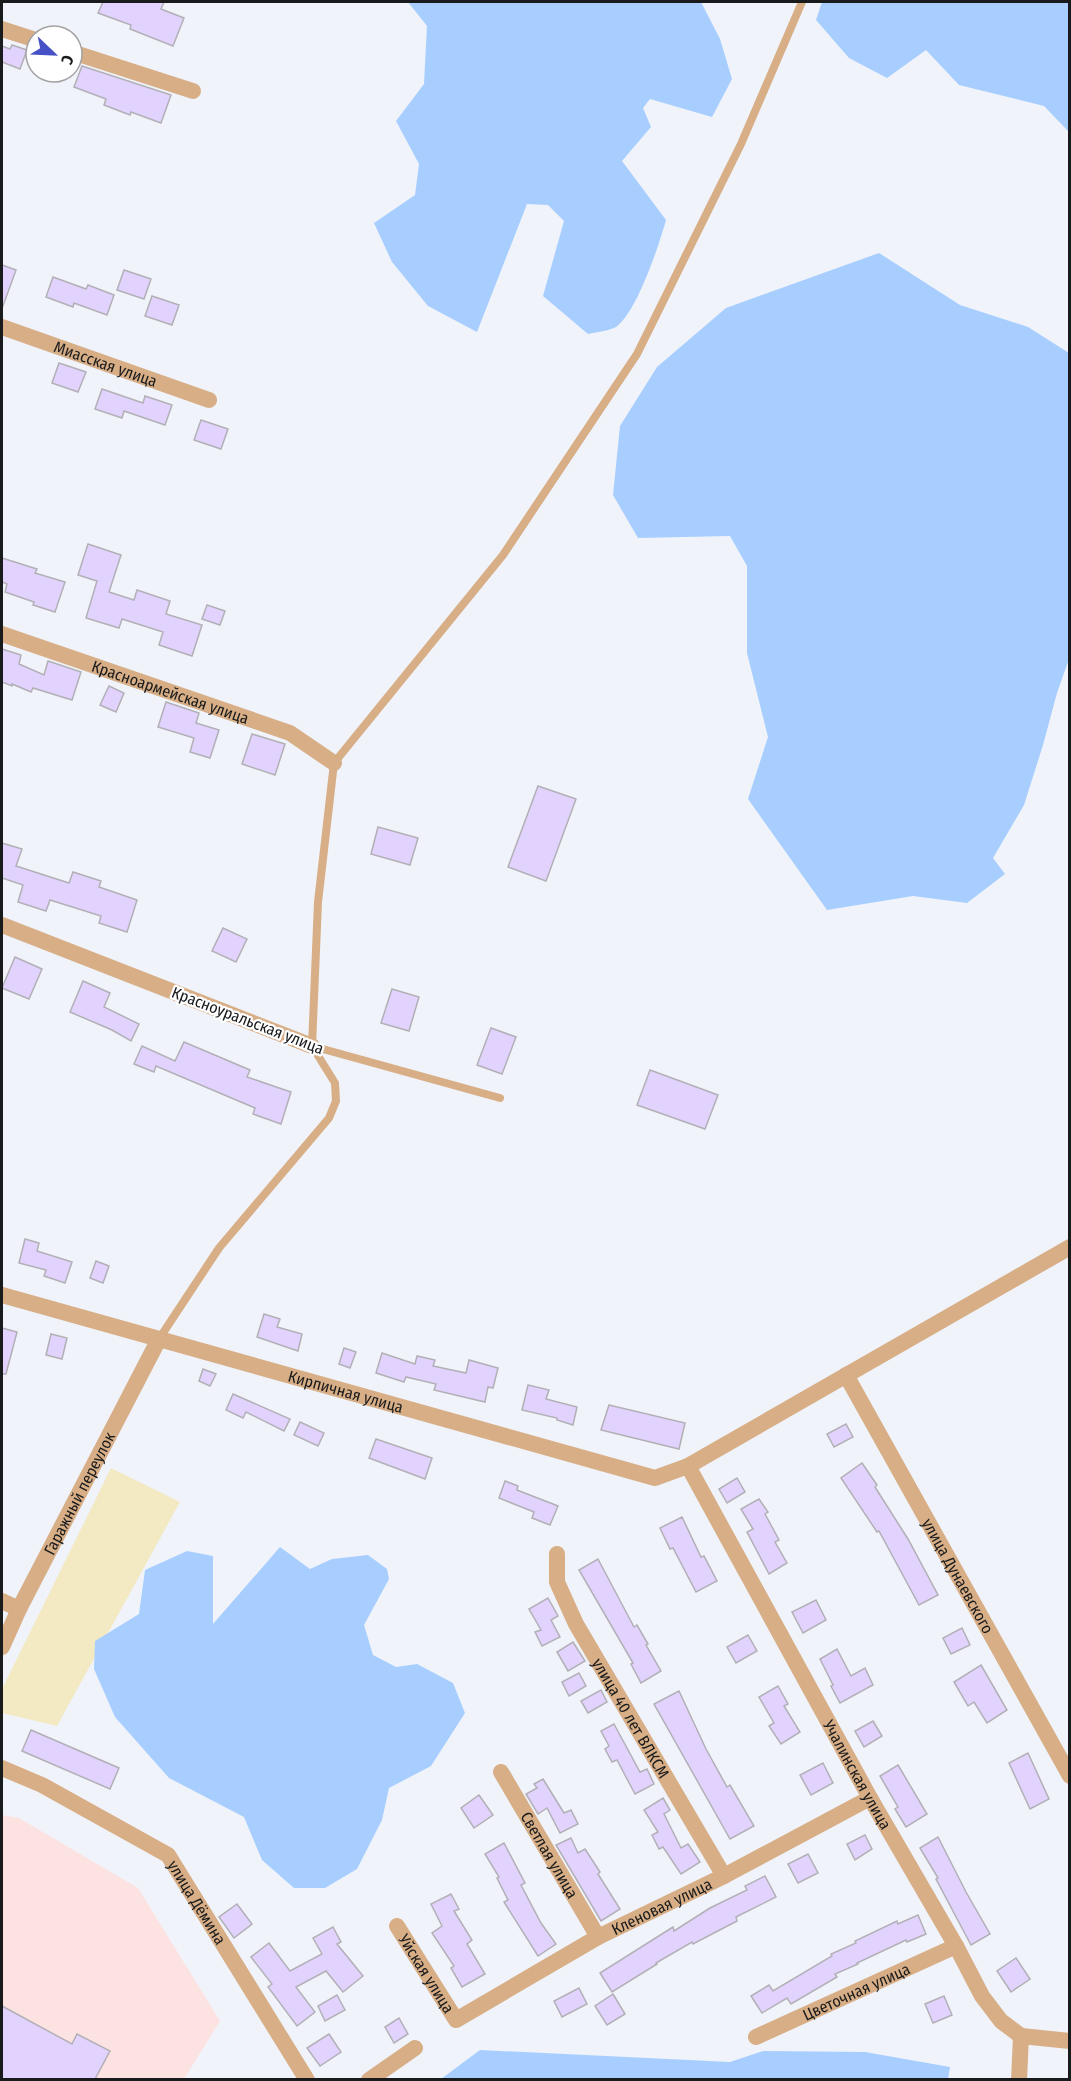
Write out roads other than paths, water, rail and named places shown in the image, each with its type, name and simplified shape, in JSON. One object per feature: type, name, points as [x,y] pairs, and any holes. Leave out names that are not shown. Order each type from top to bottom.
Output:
[{"type":"street","points":[[2,29],[24,36]]},
{"type":"street","points":[[84,56],[193,91]]},
{"type":"street","name":"Миасская улица","points":[[2,327],[209,400]]},
{"type":"street","name":"Красноармейская улица","points":[[2,634],[290,733],[334,764]]},
{"type":"street","name":"Красноуральская улица","points":[[2,925],[312,1046]]},
{"type":"street","name":"Кирпичная улица","points":[[2,1294],[655,1478],[688,1466],[1070,1247]]},
{"type":"street","name":"Гаражный переулок","points":[[2,1647],[19,1609],[159,1339]]},
{"type":"street","name":"улица Дунаевского","points":[[846,1375],[1070,1776]]},
{"type":"street","name":"Учалинская улица","points":[[688,1466],[870,1798],[956,1946],[982,1996],[1001,2021],[1021,2037]]},
{"type":"street","name":"улица 40 лет ВЛКСМ","points":[[557,1554],[557,1582],[576,1624],[724,1876]]},
{"type":"street","points":[[2,1601],[19,1609]]},
{"type":"street","name":"улица Дёмина","points":[[2,1768],[42,1785],[168,1855],[307,2079]]},
{"type":"street","name":"Светлая улица","points":[[501,1772],[598,1937]]},
{"type":"street","name":"Кленовая улица","points":[[456,2020],[598,1937],[724,1876],[870,1798]]},
{"type":"street","name":"Уйская улица","points":[[397,1926],[456,2020]]},
{"type":"street","name":"Цветочная улица","points":[[756,2037],[956,1946]]},
{"type":"street","points":[[1019,2079],[1021,2037],[1069,2040]]},
{"type":"street","points":[[369,2079],[415,2048]]},
{"type":"lane","points":[[159,1339],[219,1248],[329,1118],[336,1101],[335,1083],[312,1046],[318,902],[334,764],[503,555],[637,354],[741,144],[802,2]]},
{"type":"lane","name":"Красноуральская улица","points":[[312,1046],[500,1098]]},
{"type":"water","points":[[408,2],[701,2],[720,39],[732,79],[712,117],[650,99],[643,108],[651,127],[622,161],[666,220],[653,261],[639,293],[624,319],[616,327],[588,334],[543,296],[564,221],[548,205],[527,204],[477,332],[428,306],[392,262],[374,223],[415,195],[419,164],[396,121],[424,84],[427,26]]},
{"type":"water","points":[[822,2],[1069,2],[1069,132],[1044,106],[959,85],[926,50],[887,78],[849,58],[816,20]]},
{"type":"water","points":[[879,253],[960,305],[1028,327],[1069,353],[1069,659],[1024,805],[993,858],[1005,874],[967,903],[913,896],[827,910],[748,799],[768,737],[747,653],[747,566],[730,536],[638,538],[613,495],[620,426],[657,367],[726,308]]},
{"type":"water","points":[[280,1547],[310,1569],[332,1559],[368,1555],[387,1569],[389,1579],[364,1625],[373,1655],[396,1667],[417,1664],[453,1683],[465,1713],[431,1766],[389,1788],[382,1820],[357,1869],[325,1888],[294,1888],[262,1860],[244,1817],[169,1778],[115,1717],[94,1669],[95,1641],[139,1614],[145,1570],[187,1551],[213,1556],[213,1624]]},
{"type":"water","points":[[480,2050],[730,2062],[763,2051],[865,2052],[950,2067],[948,2080],[441,2079]]}]
